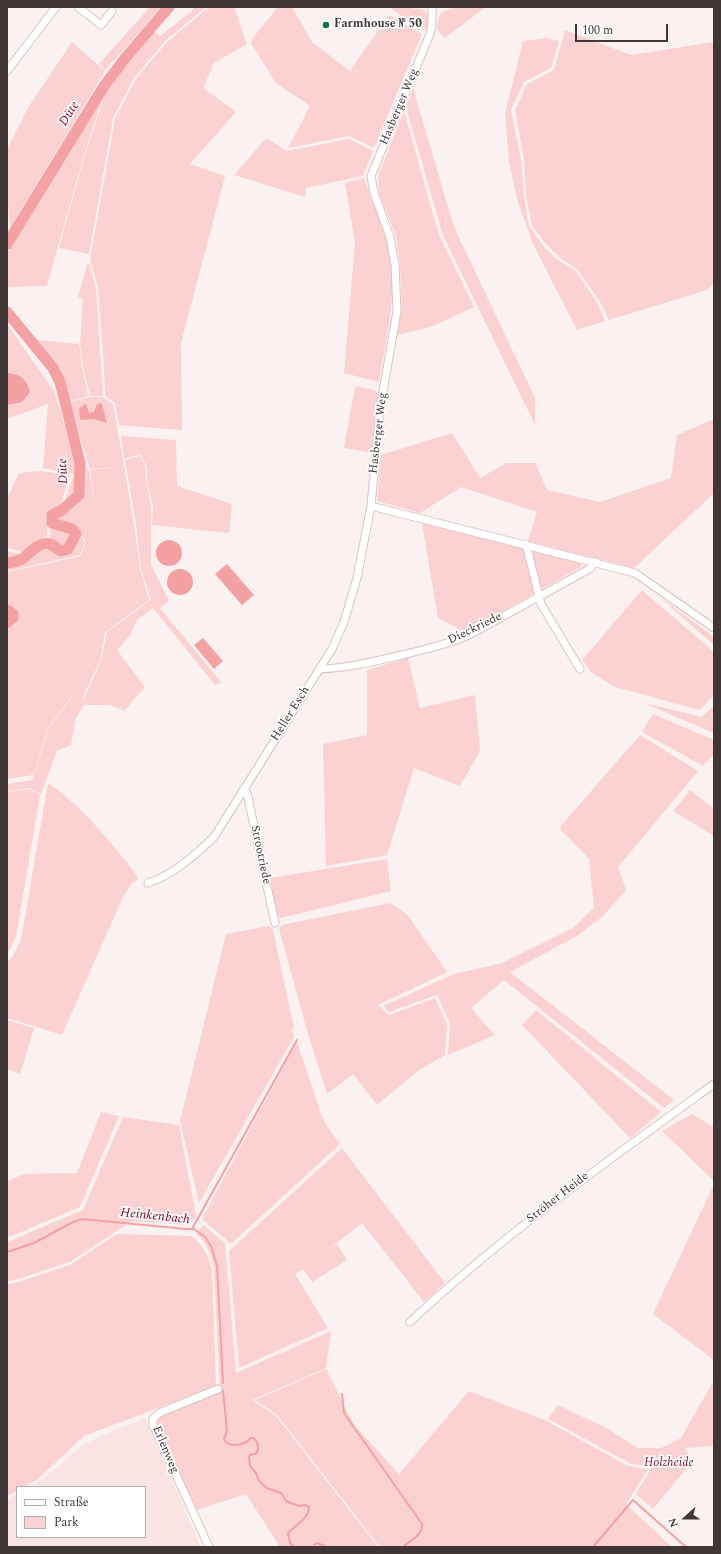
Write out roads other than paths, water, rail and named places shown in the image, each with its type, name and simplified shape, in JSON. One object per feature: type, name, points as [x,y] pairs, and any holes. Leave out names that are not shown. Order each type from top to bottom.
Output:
[{"type":"street","points":[[7,71],[56,7]]},
{"type":"street","points":[[78,7],[101,25],[112,11]]},
{"type":"street","name":"Hasberger Weg","points":[[371,506],[380,410],[397,311],[395,265],[390,237],[374,193],[372,176],[430,34],[432,25],[432,7]]},
{"type":"street","points":[[371,506],[526,544],[635,573],[714,628]]},
{"type":"street","name":"Heller Esch","points":[[148,883],[161,878],[200,852],[214,837],[332,649],[344,622],[357,578],[371,506]]},
{"type":"street","points":[[526,544],[541,604],[580,669]]},
{"type":"street","name":"Dieckriede","points":[[320,669],[340,669],[453,642],[471,634],[591,568],[595,562]]},
{"type":"street","name":"Strootriede","points":[[244,789],[247,793],[275,923]]},
{"type":"street","name":"Ströher Heide","points":[[410,1322],[452,1282],[520,1228],[600,1166],[714,1084]]},
{"type":"street","name":"Erlenweg","points":[[209,1547],[153,1426],[153,1419],[159,1413],[218,1389]]},
{"type":"waterway","name":"Düte","points":[[7,244],[104,86],[126,57],[169,7]]},
{"type":"waterway","name":"Düte","points":[[7,312],[53,368],[60,382],[80,463],[79,495],[62,510],[52,515],[52,523],[72,529],[76,534],[68,549],[61,551],[50,544],[42,544],[20,560],[7,563]]},
{"type":"waterway","name":"Düte","points":[[7,610],[13,614],[13,618],[7,623]]},
{"type":"waterway","points":[[192,1229],[297,1040]]},
{"type":"waterway","name":"Heinkenbach","points":[[7,1252],[34,1243],[73,1222],[82,1219],[194,1229],[205,1237],[211,1246],[217,1266],[223,1383]]},
{"type":"waterway","name":"Heinkenbach","points":[[223,1390],[227,1431],[224,1439],[226,1442],[237,1445],[254,1438],[258,1445],[258,1451],[257,1453],[250,1455],[249,1458],[250,1466],[256,1473],[259,1481],[267,1488],[281,1493],[287,1502],[309,1507],[307,1515],[288,1533],[290,1543],[294,1547]]},
{"type":"waterway","points":[[342,1394],[344,1413],[422,1524],[419,1534],[403,1547]]},
{"type":"waterway","points":[[593,1547],[633,1500],[686,1547]]},
{"type":"waterway","name":"Heinkenbach","points":[[314,1547],[317,1543],[327,1547]]},
{"type":"place","name":"Farmhouse № 50","points":[[326,25]]},
{"type":"park label","name":"Holzheide","points":[[669,1464]]}]
